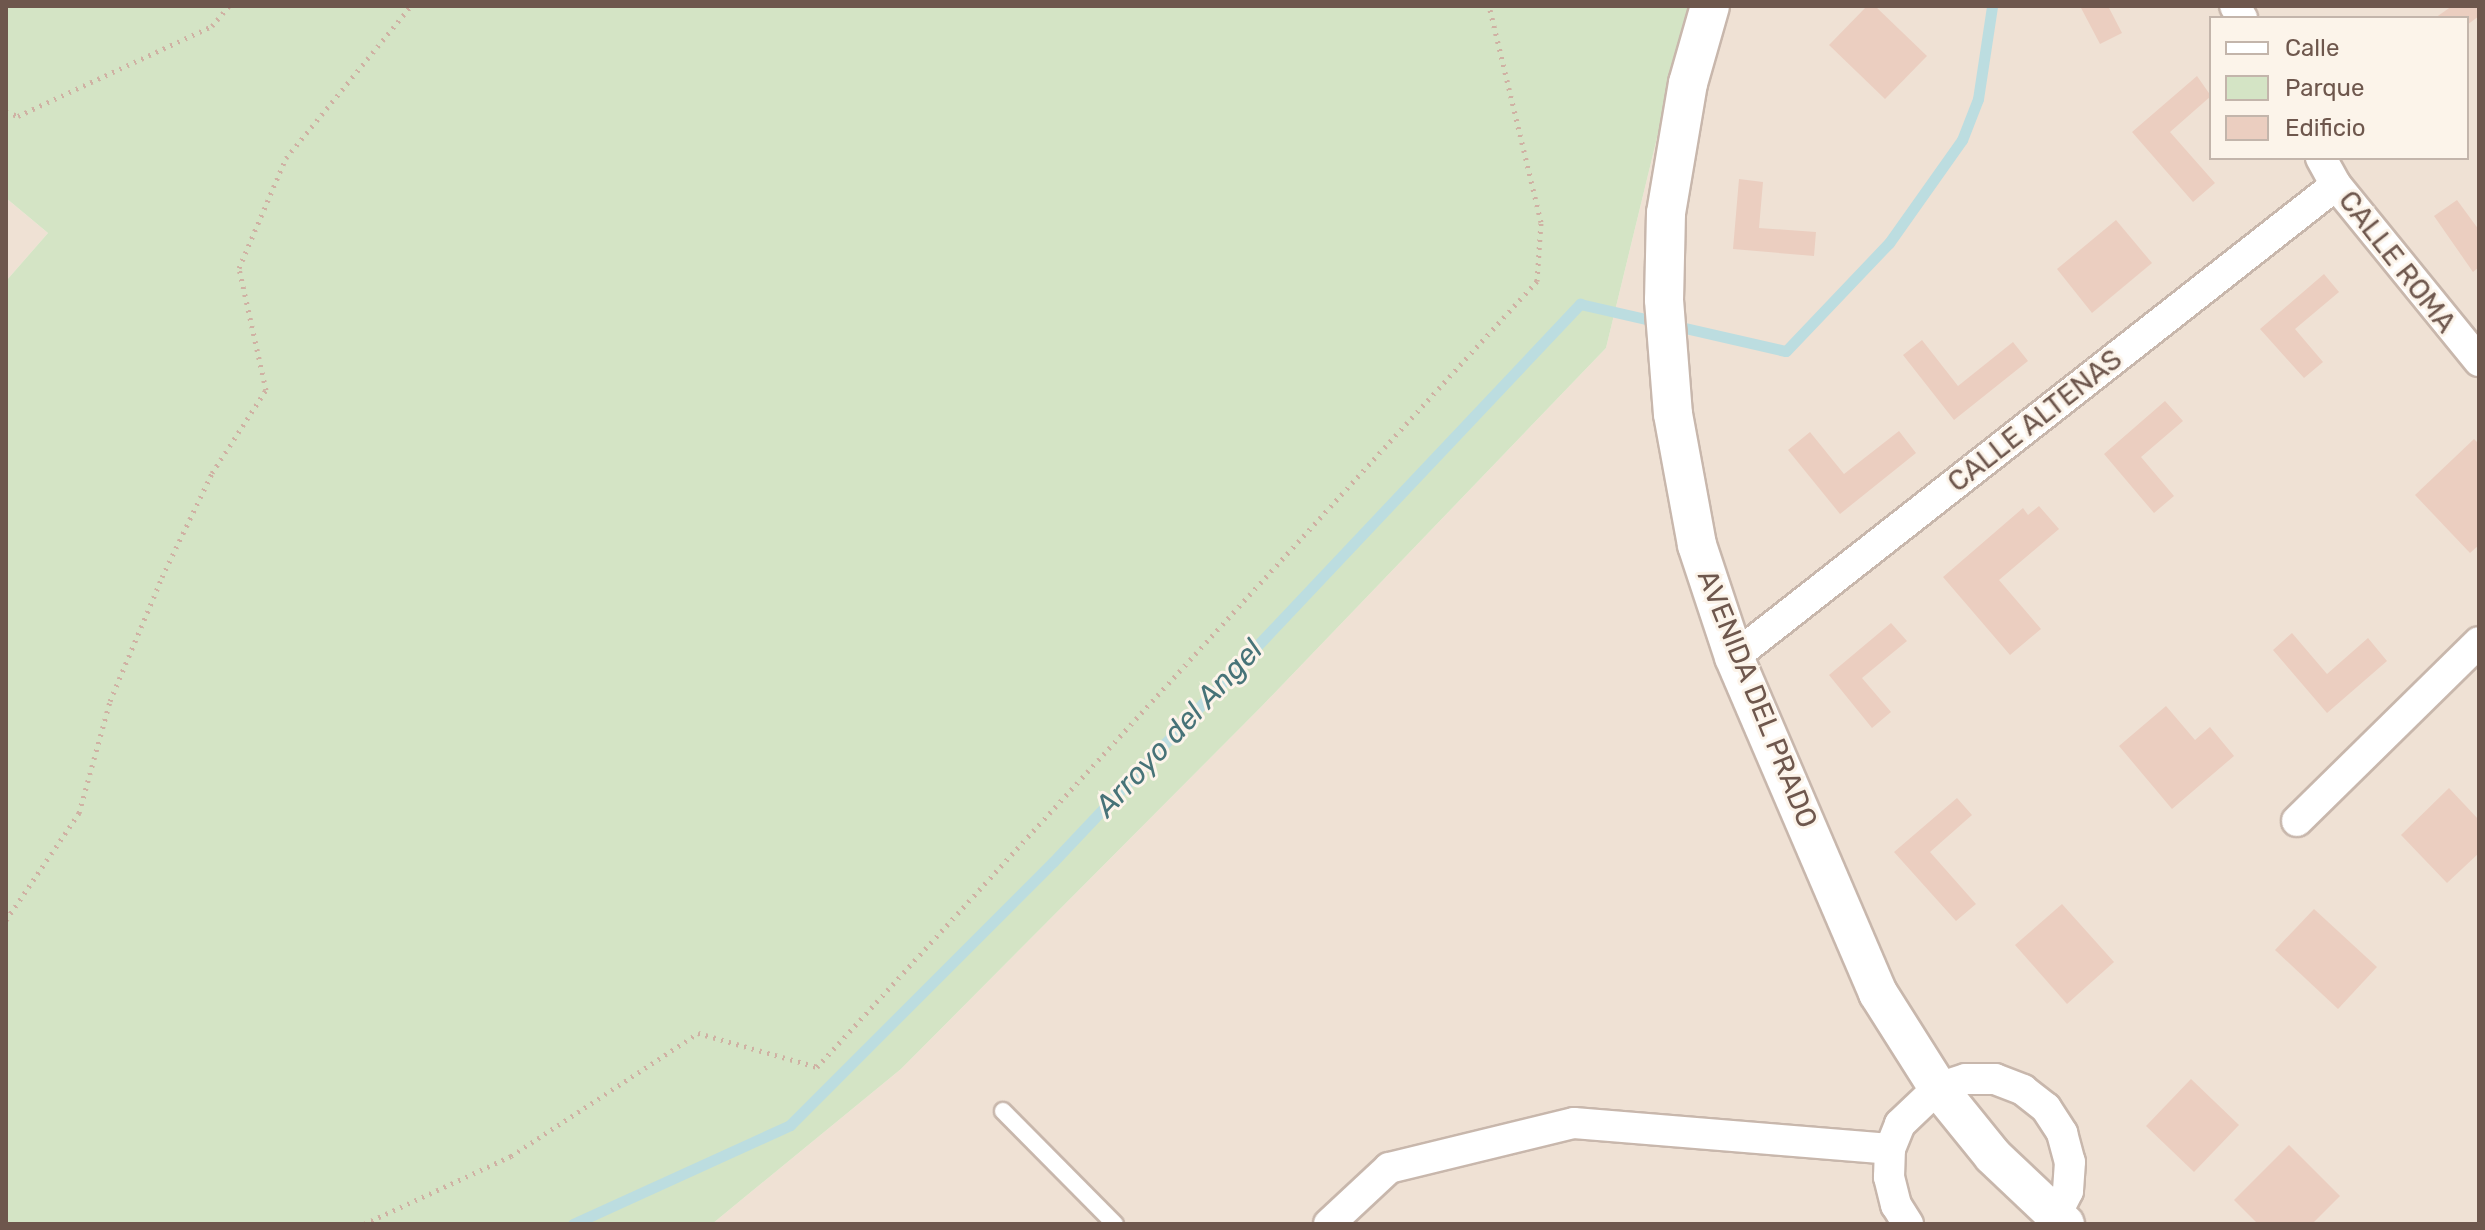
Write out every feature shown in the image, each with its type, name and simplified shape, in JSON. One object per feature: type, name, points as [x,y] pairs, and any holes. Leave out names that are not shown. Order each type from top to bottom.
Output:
[{"type":"street","name":"AVENIDA DEL PRADO","points":[[1710,6],[1688,83],[1666,213],[1664,300],[1673,414],[1697,545],[1734,657],[1878,993],[1938,1088],[1993,1156],[2057,1222]]},
{"type":"street","name":"CALLE ROMA","points":[[2322,160],[2336,185],[2479,361]]},
{"type":"street","name":"CALLE ALTENAS","points":[[1734,657],[2336,185]]},
{"type":"street","points":[[2297,821],[2479,642]]},
{"type":"street","points":[[1908,1224],[1896,1205],[1889,1177],[1890,1149],[1900,1124],[1938,1088],[1966,1079],[1995,1079],[2023,1090],[2046,1108],[2062,1133],[2070,1162],[2068,1191],[2057,1222]]},
{"type":"street","points":[[1329,1224],[1389,1168],[1574,1123],[1890,1149]]},
{"type":"lane","points":[[1003,1111],[1115,1224]]},
{"type":"path","points":[[6,112],[18,116],[212,26],[229,6]]},
{"type":"path","points":[[6,920],[79,813],[110,701],[162,577],[212,473],[266,390],[239,268],[286,158],[411,6]]},
{"type":"path","points":[[364,1224],[511,1156],[698,1033],[817,1067],[1537,281],[1541,222],[1489,6]]},
{"type":"shaded area","points":[[1689,6],[2479,6],[2479,1224],[712,1224],[901,1069],[1262,706],[1606,348]]},
{"type":"shaded area","points":[[6,198],[48,233],[6,281]]},
{"type":"green space","points":[[6,6],[1689,6],[1606,348],[1262,706],[901,1069],[712,1224],[6,1224],[6,281],[48,233],[6,198]]},
{"type":"building","points":[[1867,6],[1875,6],[1927,56],[1885,99],[1829,45]]},
{"type":"building","points":[[2080,6],[2108,6],[2122,33],[2100,44]]},
{"type":"building","points":[[2452,6],[2479,6],[2479,16],[2469,24],[2469,16],[2438,16]]},
{"type":"building","points":[[2197,76],[2209,98],[2170,132],[2215,183],[2193,202],[2132,132]]},
{"type":"building","points":[[1739,179],[1763,182],[1759,228],[1816,232],[1814,256],[1733,249]]},
{"type":"building","points":[[2457,200],[2479,230],[2479,267],[2473,272],[2434,216]]},
{"type":"building","points":[[2116,220],[2152,263],[2092,313],[2057,269]]},
{"type":"building","points":[[2324,274],[2339,292],[2295,329],[2323,362],[2304,378],[2260,329]]},
{"type":"building","points":[[1922,340],[1958,386],[2013,342],[2028,361],[1954,420],[1903,355]]},
{"type":"building","points":[[2165,401],[2183,421],[2141,457],[2174,496],[2154,513],[2104,454]]},
{"type":"building","points":[[1899,431],[1916,453],[1840,514],[1788,450],[1810,432],[1844,474]]},
{"type":"building","points":[[2474,439],[2479,444],[2479,545],[2470,553],[2415,495]]},
{"type":"building","points":[[2039,506],[2059,529],[1999,580],[2041,629],[2010,655],[1943,577],[2023,508],[2028,515]]},
{"type":"building","points":[[1891,623],[1907,641],[1862,678],[1891,712],[1872,728],[1829,675]]},
{"type":"building","points":[[2292,633],[2327,674],[2368,638],[2387,661],[2327,713],[2273,650]]},
{"type":"building","points":[[2166,706],[2195,740],[2210,727],[2234,756],[2172,809],[2119,746]]},
{"type":"building","points":[[2449,788],[2479,820],[2479,853],[2447,883],[2401,835]]},
{"type":"building","points":[[1957,798],[1972,815],[1930,852],[1976,904],[1956,921],[1894,852]]},
{"type":"building","points":[[2062,904],[2114,962],[2067,1004],[2015,945]]},
{"type":"building","points":[[2314,909],[2377,967],[2338,1009],[2275,950]]},
{"type":"building","points":[[2191,1079],[2239,1125],[2194,1172],[2146,1126]]},
{"type":"building","points":[[2289,1145],[2340,1196],[2312,1224],[2258,1224],[2234,1200]]},
{"type":"waterway","name":"Arroyo del Angel","points":[[573,1224],[790,1125],[1053,862],[1580,304],[1786,351],[1889,243],[1962,140],[1978,99],[1992,6]]}]
